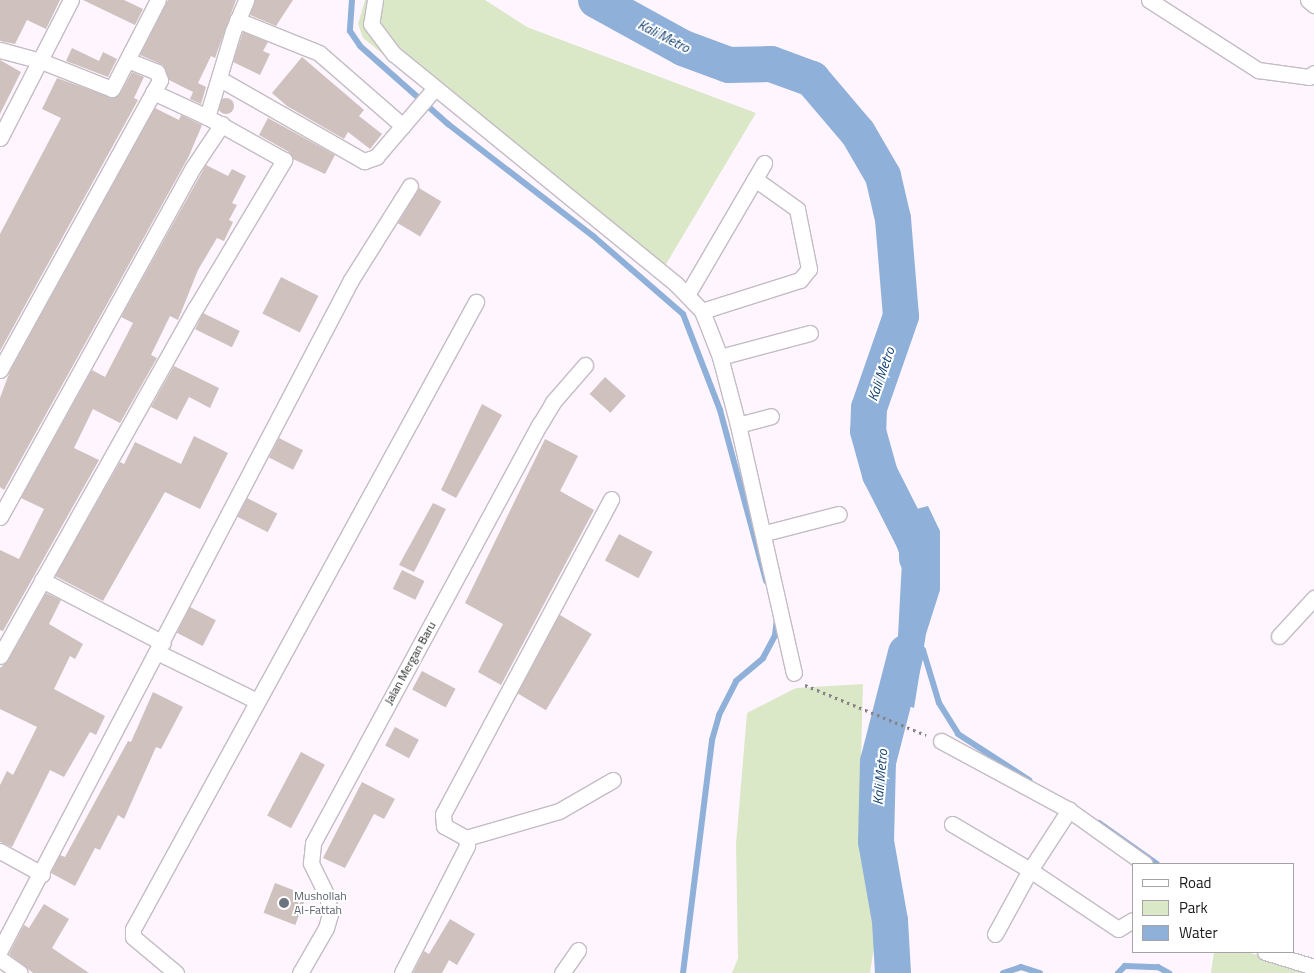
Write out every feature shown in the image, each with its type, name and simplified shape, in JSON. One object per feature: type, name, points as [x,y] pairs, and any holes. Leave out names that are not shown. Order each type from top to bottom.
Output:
[{"type":"street","points":[[0,138],[71,0]]},
{"type":"street","points":[[0,50],[41,61],[112,89],[158,0]]},
{"type":"street","points":[[207,117],[237,20],[246,0]]},
{"type":"street","points":[[375,0],[371,24],[374,32],[432,91],[688,295],[702,311],[720,357],[766,533],[794,672]]},
{"type":"street","points":[[1149,0],[1258,70],[1309,77],[1314,73]]},
{"type":"street","points":[[1308,0],[1314,5]]},
{"type":"street","points":[[237,20],[319,54],[403,126]]},
{"type":"street","points":[[0,370],[154,92],[160,74],[128,60]]},
{"type":"street","points":[[220,79],[364,161],[376,157],[432,91]]},
{"type":"street","points":[[0,656],[194,309],[284,160],[222,124],[154,92]]},
{"type":"street","points":[[0,517],[192,169],[222,124]]},
{"type":"street","points":[[688,295],[764,163]]},
{"type":"street","points":[[702,311],[800,280],[809,269],[797,209],[754,179]]},
{"type":"street","points":[[0,950],[161,648],[351,280],[410,186]]},
{"type":"street","points":[[176,973],[133,937],[133,929],[476,302]]},
{"type":"street","points":[[720,357],[810,333]]},
{"type":"street","name":"Jalan Mergan Baru","points":[[300,973],[326,928],[330,914],[327,896],[311,862],[313,843],[540,424],[553,402],[585,365]]},
{"type":"street","points":[[738,426],[771,416]]},
{"type":"street","points":[[611,499],[443,814],[444,826],[466,838],[559,811],[613,780]]},
{"type":"street","points":[[766,533],[839,514]]},
{"type":"street","points":[[42,580],[257,701]]},
{"type":"street","points":[[1279,636],[1314,598]]},
{"type":"street","points":[[940,741],[1069,810],[1144,863]]},
{"type":"street","points":[[996,934],[1030,870],[1069,810]]},
{"type":"street","points":[[952,824],[1030,870],[1118,929],[1132,921]]},
{"type":"street","points":[[402,973],[468,846],[466,838]]},
{"type":"street","points":[[0,851],[42,874]]},
{"type":"street","points":[[562,973],[578,950]]},
{"type":"street","points":[[1268,953],[1314,967]]},
{"type":"street","points":[[0,959],[20,973]]},
{"type":"path","points":[[794,672],[813,691],[940,741]]},
{"type":"green space","points":[[365,0],[485,0],[527,27],[756,113],[659,276],[363,38],[358,24]]},
{"type":"green space","points":[[863,684],[859,832],[875,941],[870,973],[732,973],[738,958],[736,844],[747,713],[796,688]]},
{"type":"green space","points":[[1214,953],[1250,953],[1314,973],[1211,973]]},
{"type":"water","points":[[928,506],[940,531],[940,590],[926,634],[914,708],[886,697],[897,654],[902,561],[886,517]]},
{"type":"building","points":[[0,0],[60,0],[46,29],[27,20],[15,44],[0,41]]},
{"type":"building","points":[[83,0],[124,0],[143,9],[135,25]]},
{"type":"building","points":[[168,0],[236,0],[215,58],[211,56],[198,83],[206,87],[201,104],[190,99],[193,92],[169,80],[163,65],[140,55]]},
{"type":"building","points":[[255,0],[293,0],[276,26],[250,15]]},
{"type":"building","points":[[243,32],[268,42],[263,51],[270,54],[260,75],[233,62]]},
{"type":"building","points":[[72,48],[99,61],[103,52],[117,59],[108,77],[66,61]]},
{"type":"building","points":[[302,57],[364,110],[359,116],[382,134],[370,149],[348,132],[344,139],[287,106],[272,93]]},
{"type":"building","points":[[0,60],[21,72],[0,114]]},
{"type":"building","points":[[132,72],[144,77],[134,98],[138,100],[0,351],[0,234],[61,118],[42,109],[57,78],[113,98],[120,94]]},
{"type":"building","points":[[226,98],[232,100],[234,106],[232,112],[226,114],[220,112],[218,106],[220,100]]},
{"type":"building","points":[[155,108],[179,120],[181,115],[202,125],[189,156],[4,490],[0,487],[0,398],[10,371]]},
{"type":"building","points":[[268,118],[335,155],[325,174],[293,159],[289,152],[259,135]]},
{"type":"building","points":[[206,165],[228,176],[232,169],[246,176],[232,203],[237,205],[229,220],[233,222],[224,241],[217,238],[198,270],[178,320],[170,316],[151,355],[157,358],[120,423],[93,409],[74,448],[99,460],[3,631],[0,630],[0,550],[19,559],[44,509],[21,498],[92,370],[105,377],[133,323],[121,317]]},
{"type":"building","points":[[419,188],[441,201],[420,237],[398,223]]},
{"type":"building","points":[[281,277],[318,296],[300,333],[262,314]]},
{"type":"building","points":[[203,313],[240,331],[232,347],[195,329]]},
{"type":"building","points":[[174,366],[219,388],[210,408],[189,397],[177,420],[151,407]]},
{"type":"building","points":[[605,377],[626,396],[610,413],[590,394]]},
{"type":"building","points":[[482,404],[502,415],[456,498],[441,490]]},
{"type":"building","points":[[194,436],[228,453],[200,509],[165,492],[103,601],[55,576],[120,462],[124,464],[135,442],[181,464]]},
{"type":"building","points":[[279,438],[303,450],[293,470],[269,458]]},
{"type":"building","points":[[545,439],[578,456],[560,491],[594,510],[501,685],[478,672],[503,624],[465,603]]},
{"type":"building","points":[[247,498],[277,513],[268,532],[237,517]]},
{"type":"building","points":[[433,503],[446,509],[414,572],[399,565]]},
{"type":"building","points":[[619,534],[653,552],[638,578],[605,560]]},
{"type":"building","points":[[402,570],[424,581],[415,600],[393,589]]},
{"type":"building","points":[[46,593],[61,600],[49,624],[83,644],[75,659],[70,656],[54,689],[105,716],[96,735],[90,732],[64,777],[50,770],[12,847],[0,842],[0,785],[7,771],[13,775],[37,727],[0,709],[0,668],[8,661]]},
{"type":"building","points":[[190,607],[216,620],[203,646],[177,633]]},
{"type":"building","points":[[560,615],[592,634],[546,710],[514,691]]},
{"type":"building","points":[[422,671],[456,689],[446,707],[412,690]]},
{"type":"building","points":[[153,692],[183,707],[161,749],[156,747],[124,819],[118,815],[100,850],[95,848],[75,886],[51,873],[60,855],[65,857],[128,741],[131,742]]},
{"type":"building","points":[[395,727],[419,740],[409,758],[385,746]]},
{"type":"building","points":[[301,752],[325,765],[291,828],[267,816]]},
{"type":"building","points":[[362,782],[395,799],[384,819],[374,814],[345,868],[323,858]]},
{"type":"building","name":"Mushollah Al-Fattah","points":[[275,883],[307,895],[295,925],[264,913]]},
{"type":"building","points":[[44,904],[69,919],[52,948],[89,973],[33,973],[9,954],[24,925],[29,928]]},
{"type":"building","points":[[450,919],[475,934],[457,965],[449,960],[442,973],[413,973],[424,951],[429,954]]},
{"type":"waterway","points":[[352,0],[350,31],[360,46],[448,124],[593,236],[683,314],[720,410],[766,581]]},
{"type":"waterway","name":"Kali Metro","points":[[596,0],[683,48],[729,65],[771,64],[812,79],[858,133],[883,176],[893,219],[901,316],[869,408],[868,431],[880,474],[917,547],[917,558]]},
{"type":"waterway","points":[[683,973],[712,740],[719,715],[736,681],[763,658],[775,635],[777,619]]},
{"type":"waterway","points":[[915,649],[923,650],[939,703],[958,734],[1029,780]]},
{"type":"waterway","name":"Kali Metro","points":[[893,973],[890,921],[876,842],[878,762],[906,653]]},
{"type":"waterway","points":[[1099,823],[1156,863]]},
{"type":"waterway","points":[[1118,973],[1125,966],[1158,967],[1169,973]]},
{"type":"waterway","points":[[1003,973],[1021,967],[1040,973]]},
{"type":"place","name":"Mushollah Al-Fattah","points":[[284,903]]}]
